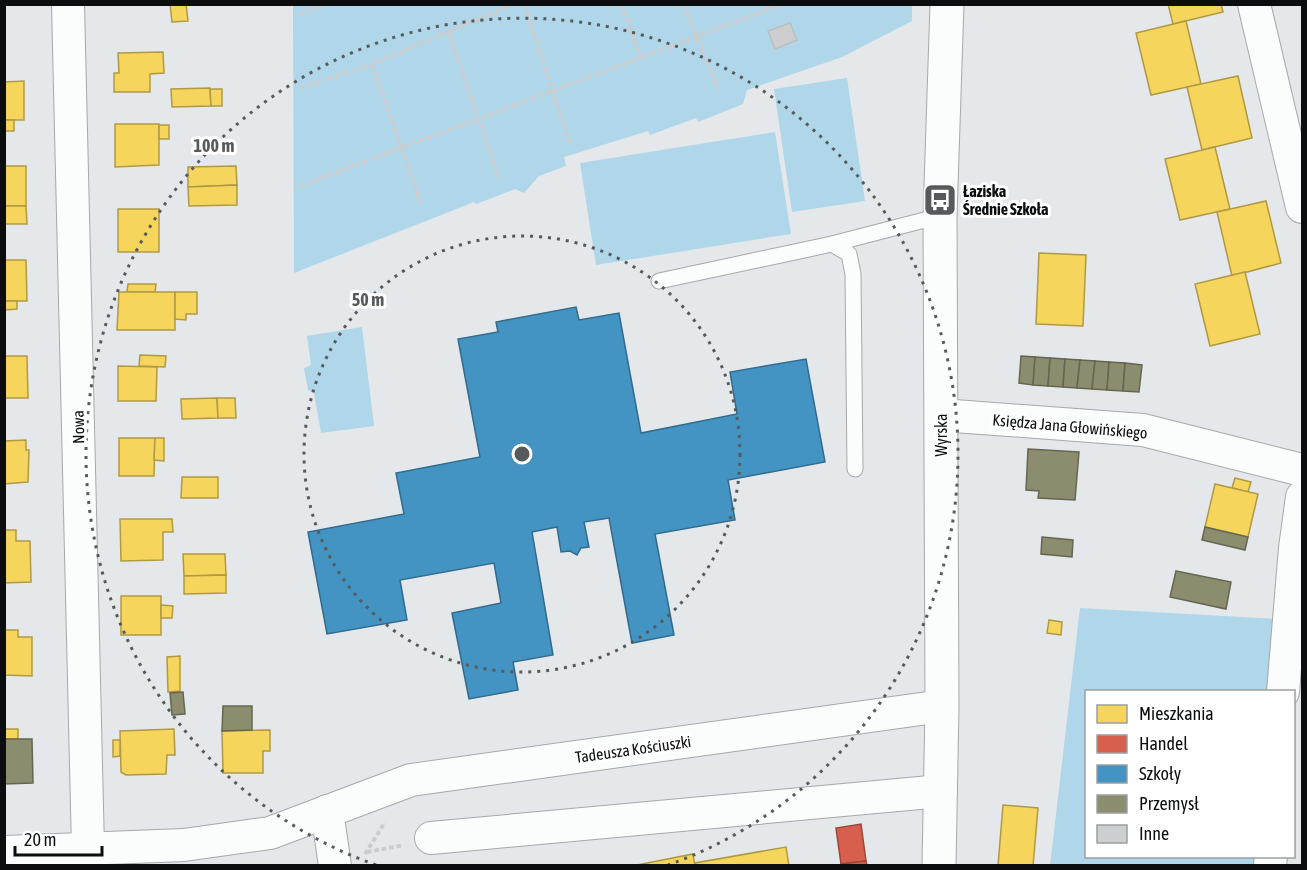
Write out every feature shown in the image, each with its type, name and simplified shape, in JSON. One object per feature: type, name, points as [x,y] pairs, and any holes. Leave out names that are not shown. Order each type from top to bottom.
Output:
[{"type":"street","name":"Nowa","points":[[68,4],[88,849]]},
{"type":"street","name":"Wyrska","points":[[939,866],[942,706],[940,216],[947,4]]},
{"type":"street","points":[[1254,4],[1302,207]]},
{"type":"street","name":"Księdza Jana Głowińskiego","points":[[941,415],[1143,430],[1302,470]]},
{"type":"street","points":[[1283,690],[1295,548],[1302,497]]},
{"type":"street","name":"Tadeusza Kościuszki","points":[[4,852],[184,844],[270,832],[411,780],[942,706]]},
{"type":"street","points":[[419,841],[941,791]]},
{"type":"street","points":[[327,811],[335,866]]},
{"type":"lane","points":[[659,281],[832,244],[940,216]]},
{"type":"lane","points":[[832,244],[849,254],[854,274],[855,469]]},
{"type":"path","points":[[299,15],[324,4]]},
{"type":"path","points":[[300,88],[372,64],[514,4]]},
{"type":"path","points":[[524,4],[572,147]]},
{"type":"path","points":[[621,4],[640,56]]},
{"type":"path","points":[[683,4],[719,90]]},
{"type":"path","points":[[300,186],[783,4]]},
{"type":"path","points":[[448,32],[499,178]]},
{"type":"path","points":[[372,64],[421,204]]},
{"type":"path","points":[[367,852],[419,841]]},
{"type":"shaded area","points":[[912,4],[912,21],[842,57],[747,90],[743,104],[698,122],[696,118],[650,135],[648,131],[564,157],[566,166],[539,176],[524,193],[515,189],[476,204],[474,202],[294,273],[293,5]]},
{"type":"shaded area","points":[[847,78],[865,201],[792,212],[774,89]]},
{"type":"shaded area","points":[[775,132],[791,234],[596,265],[580,163]]},
{"type":"shaded area","points":[[362,327],[374,426],[321,433],[314,393],[308,390],[304,368],[311,365],[307,336]]},
{"type":"shaded area","points":[[1080,608],[1278,619],[1276,690],[1085,690],[1085,858],[1271,858],[1270,865],[1050,866]]},
{"type":"building: Mieszkania","points":[[170,4],[186,4],[188,21],[172,22]]},
{"type":"building: Mieszkania","points":[[1168,4],[1221,4],[1223,12],[1173,24]]},
{"type":"building: Mieszkania","points":[[1186,21],[1201,84],[1151,95],[1136,33]]},
{"type":"building: Mieszkania","points":[[163,52],[164,73],[150,74],[150,92],[114,92],[114,73],[119,73],[118,53]]},
{"type":"building: Mieszkania","points":[[1238,76],[1252,138],[1202,150],[1187,87]]},
{"type":"building: Mieszkania","points":[[24,81],[24,120],[4,120],[4,82]]},
{"type":"building: Mieszkania","points":[[210,88],[211,106],[172,107],[171,89]]},
{"type":"building: Mieszkania","points":[[210,89],[222,89],[222,106],[211,106]]},
{"type":"building: Mieszkania","points":[[4,120],[14,120],[14,131],[4,131]]},
{"type":"building: Mieszkania","points":[[115,124],[159,124],[159,165],[115,167]]},
{"type":"building: Mieszkania","points":[[159,125],[169,125],[169,139],[159,139]]},
{"type":"building: Mieszkania","points":[[1215,147],[1230,209],[1180,220],[1165,159]]},
{"type":"building: Mieszkania","points":[[4,166],[26,166],[26,206],[4,206]]},
{"type":"building: Mieszkania","points":[[236,166],[237,185],[188,187],[188,167]]},
{"type":"building: Mieszkania","points":[[237,185],[237,205],[189,206],[188,187]]},
{"type":"building: Mieszkania","points":[[1266,201],[1281,263],[1232,276],[1217,212]]},
{"type":"building: Mieszkania","points":[[4,206],[26,206],[27,224],[4,224]]},
{"type":"building: Mieszkania","points":[[118,209],[159,209],[159,252],[118,252]]},
{"type":"building: Mieszkania","points":[[1039,253],[1086,255],[1083,326],[1036,324]]},
{"type":"building: Mieszkania","points":[[4,260],[26,260],[27,301],[4,301]]},
{"type":"building: Mieszkania","points":[[1245,272],[1260,334],[1210,346],[1195,284]]},
{"type":"building: Mieszkania","points":[[128,284],[156,284],[155,292],[127,292]]},
{"type":"building: Mieszkania","points":[[119,292],[175,292],[175,330],[117,330]]},
{"type":"building: Mieszkania","points":[[175,292],[197,292],[197,314],[186,314],[186,320],[175,319]]},
{"type":"building: Mieszkania","points":[[4,301],[17,301],[17,309],[4,310]]},
{"type":"building: Mieszkania","points":[[140,355],[166,356],[165,367],[139,366]]},
{"type":"building: Mieszkania","points":[[4,356],[27,356],[28,398],[4,398]]},
{"type":"building: Mieszkania","points":[[118,366],[157,367],[156,401],[118,401]]},
{"type":"building: Mieszkania","points":[[217,398],[218,418],[182,419],[181,399]]},
{"type":"building: Mieszkania","points":[[217,398],[235,398],[236,418],[218,418]]},
{"type":"building: Mieszkania","points":[[119,438],[155,438],[154,476],[119,476]]},
{"type":"building: Mieszkania","points":[[155,438],[164,438],[164,461],[154,460]]},
{"type":"building: Mieszkania","points":[[26,440],[26,450],[29,450],[28,482],[4,484],[4,441]]},
{"type":"building: Mieszkania","points":[[182,477],[218,477],[218,498],[181,498]]},
{"type":"building: Mieszkania","points":[[1235,478],[1251,482],[1248,492],[1232,488]]},
{"type":"building: Mieszkania","points":[[1215,484],[1258,494],[1248,537],[1205,527]]},
{"type":"building: Mieszkania","points":[[120,519],[172,519],[173,532],[163,532],[163,560],[121,561]]},
{"type":"building: Mieszkania","points":[[4,530],[16,530],[16,541],[30,541],[31,582],[4,583]]},
{"type":"building: Mieszkania","points":[[183,554],[225,554],[226,575],[184,576]]},
{"type":"building: Mieszkania","points":[[226,575],[226,593],[184,594],[184,576]]},
{"type":"building: Mieszkania","points":[[121,596],[161,596],[161,635],[121,635]]},
{"type":"building: Mieszkania","points":[[161,605],[173,606],[172,618],[161,618]]},
{"type":"building: Mieszkania","points":[[1049,620],[1062,622],[1061,635],[1047,633]]},
{"type":"building: Mieszkania","points":[[4,630],[18,630],[18,637],[32,637],[32,676],[4,675]]},
{"type":"building: Mieszkania","points":[[180,656],[180,691],[168,692],[167,657]]},
{"type":"building: Mieszkania","points":[[4,729],[18,729],[18,739],[4,739]]},
{"type":"building: Mieszkania","points":[[174,729],[175,755],[167,755],[166,774],[126,775],[121,772],[120,731]]},
{"type":"building: Mieszkania","points":[[270,730],[270,751],[263,751],[263,773],[223,773],[222,731]]},
{"type":"building: Mieszkania","points":[[113,740],[120,740],[120,756],[113,757]]},
{"type":"building: Mieszkania","points":[[1003,805],[1038,808],[1033,866],[998,866]]},
{"type":"building: Mieszkania","points":[[786,847],[789,866],[695,866],[695,863]]},
{"type":"building: Mieszkania","points":[[693,854],[695,866],[632,866]]},
{"type":"building: Handel","points":[[861,824],[866,861],[841,864],[836,828]]},
{"type":"building: Handel","points":[[866,861],[867,866],[841,866],[841,864]]},
{"type":"building: Szkoły","points":[[576,307],[579,320],[619,313],[641,433],[737,414],[730,372],[806,359],[825,462],[728,480],[735,520],[655,534],[674,635],[632,643],[609,518],[584,522],[589,547],[581,548],[577,555],[570,551],[561,552],[557,527],[532,532],[553,655],[513,662],[518,690],[469,699],[452,613],[501,603],[494,563],[400,580],[407,620],[327,634],[308,532],[404,514],[396,473],[480,457],[458,339],[498,332],[496,322]]},
{"type":"building: Przemysł","points":[[1021,356],[1035,357],[1033,385],[1019,383]]},
{"type":"building: Przemysł","points":[[1035,357],[1050,358],[1048,386],[1033,385]]},
{"type":"building: Przemysł","points":[[1050,358],[1065,359],[1063,387],[1048,386]]},
{"type":"building: Przemysł","points":[[1065,359],[1080,360],[1077,388],[1063,387]]},
{"type":"building: Przemysł","points":[[1080,360],[1095,361],[1092,389],[1077,388]]},
{"type":"building: Przemysł","points":[[1095,361],[1109,362],[1107,390],[1092,389]]},
{"type":"building: Przemysł","points":[[1109,362],[1125,363],[1123,391],[1107,390]]},
{"type":"building: Przemysł","points":[[1125,363],[1142,365],[1139,392],[1123,391]]},
{"type":"building: Przemysł","points":[[1028,449],[1079,452],[1075,500],[1038,498],[1039,491],[1026,490]]},
{"type":"building: Przemysł","points":[[1205,527],[1248,537],[1245,550],[1202,540]]},
{"type":"building: Przemysł","points":[[1042,537],[1073,540],[1072,557],[1041,554]]},
{"type":"building: Przemysł","points":[[1176,571],[1231,582],[1226,609],[1170,597]]},
{"type":"building: Przemysł","points":[[183,692],[185,714],[172,715],[170,693]]},
{"type":"building: Przemysł","points":[[223,706],[252,706],[252,730],[222,731]]},
{"type":"building: Przemysł","points":[[4,739],[32,739],[33,783],[4,784]]},
{"type":"building: Inne","points":[[790,23],[797,40],[775,49],[768,31]]},
{"type":"place","name":"Łaziska Średnie Szkoła","points":[[940,200]]}]
